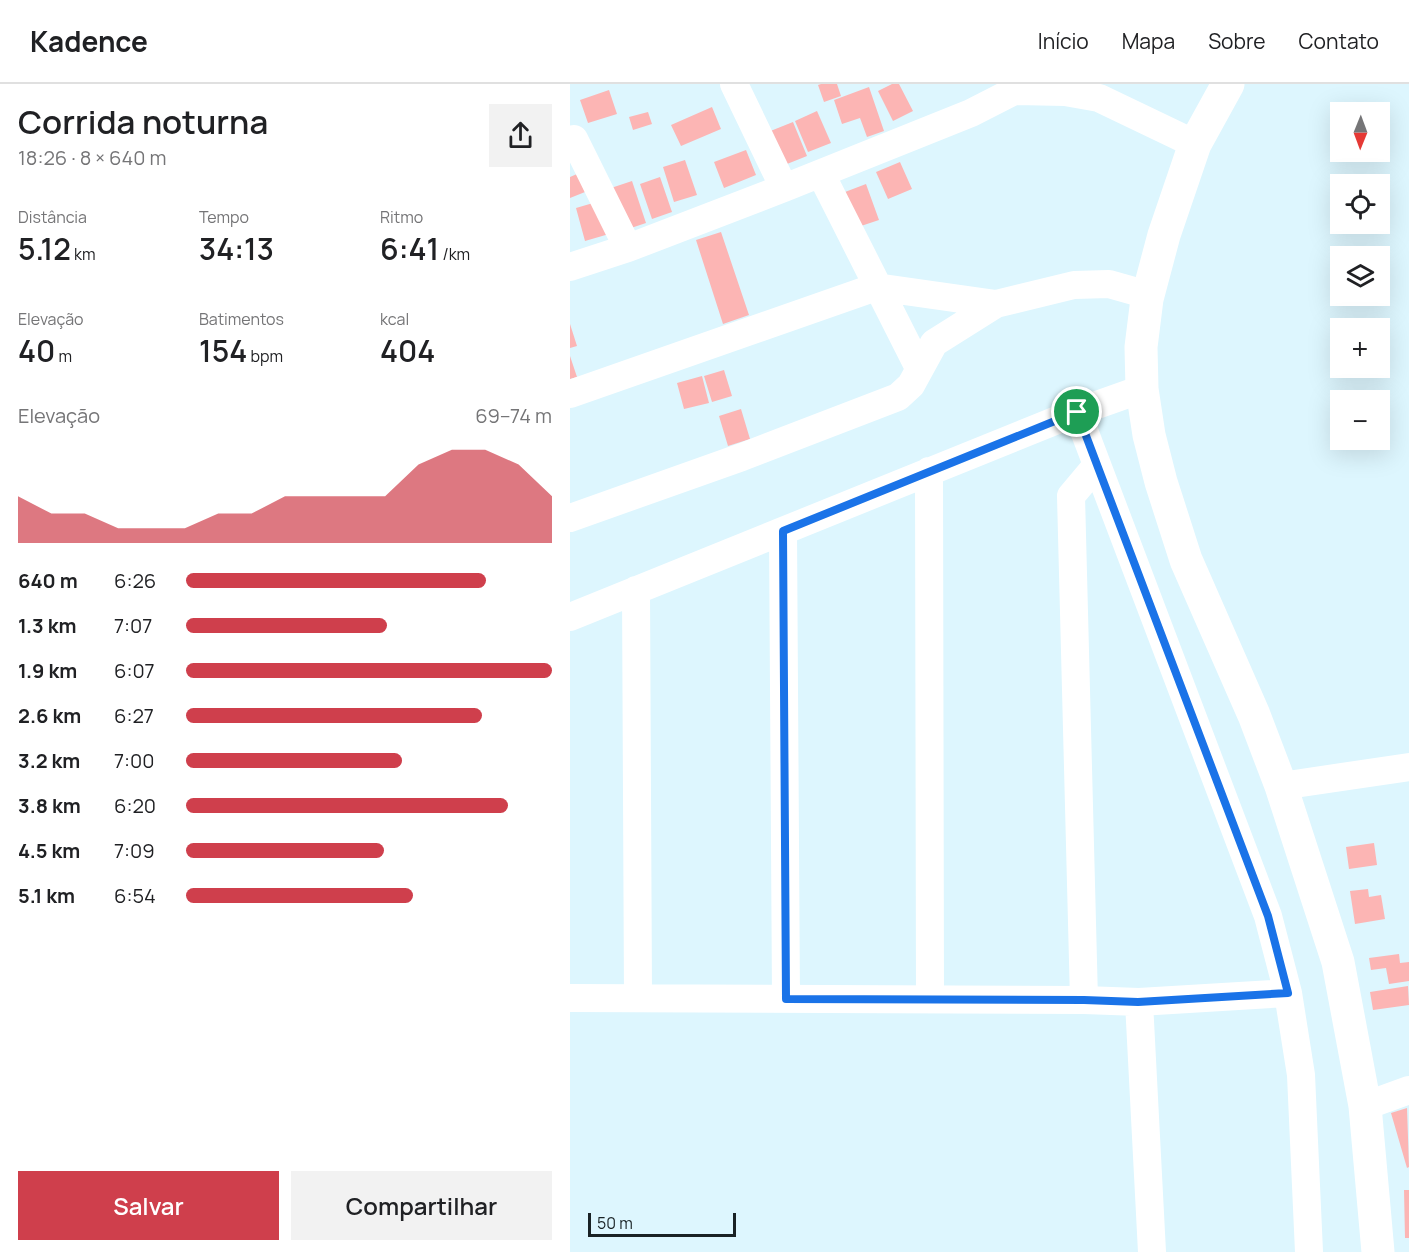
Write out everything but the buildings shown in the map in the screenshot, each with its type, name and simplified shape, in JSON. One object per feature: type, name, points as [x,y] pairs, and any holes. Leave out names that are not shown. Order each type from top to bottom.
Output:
[{"type":"main road","points":[[1228,84],[1195,144],[1164,235],[1148,295],[1141,347],[1142,389],[1149,435],[1161,482],[1186,561],[1254,715],[1281,786],[1338,962],[1365,1106],[1378,1252]]},
{"type":"street","points":[[734,84],[784,188]]},
{"type":"street","points":[[984,84],[1014,91],[1065,92],[1099,98],[1195,144]]},
{"type":"street","points":[[570,267],[628,248],[820,174],[971,113],[1014,91]]},
{"type":"street","points":[[574,139],[628,248]]},
{"type":"street","points":[[820,174],[919,368]]},
{"type":"street","points":[[570,518],[898,397],[911,385],[934,343],[996,304],[1074,285],[1109,284],[1148,295]]},
{"type":"street","points":[[570,394],[876,287],[996,304]]},
{"type":"street","points":[[570,617],[1077,412],[1142,389]]},
{"type":"street","points":[[1077,412],[1268,916],[1288,993],[1301,1075],[1309,1252]]},
{"type":"street","points":[[1084,1000],[1071,496],[1097,465]]},
{"type":"street","points":[[929,471],[930,999]]},
{"type":"street","points":[[783,531],[786,999]]},
{"type":"street","points":[[636,590],[638,998]]},
{"type":"street","points":[[1281,786],[1409,767]]},
{"type":"street","points":[[570,998],[1138,1002],[1288,993]]},
{"type":"street","points":[[1138,1002],[1152,1252]]},
{"type":"street","points":[[1365,1106],[1409,1090]]},
{"type":"route","points":[[1077,412],[1268,916],[1288,993],[1138,1002],[786,999],[783,531],[1077,412]]}]
